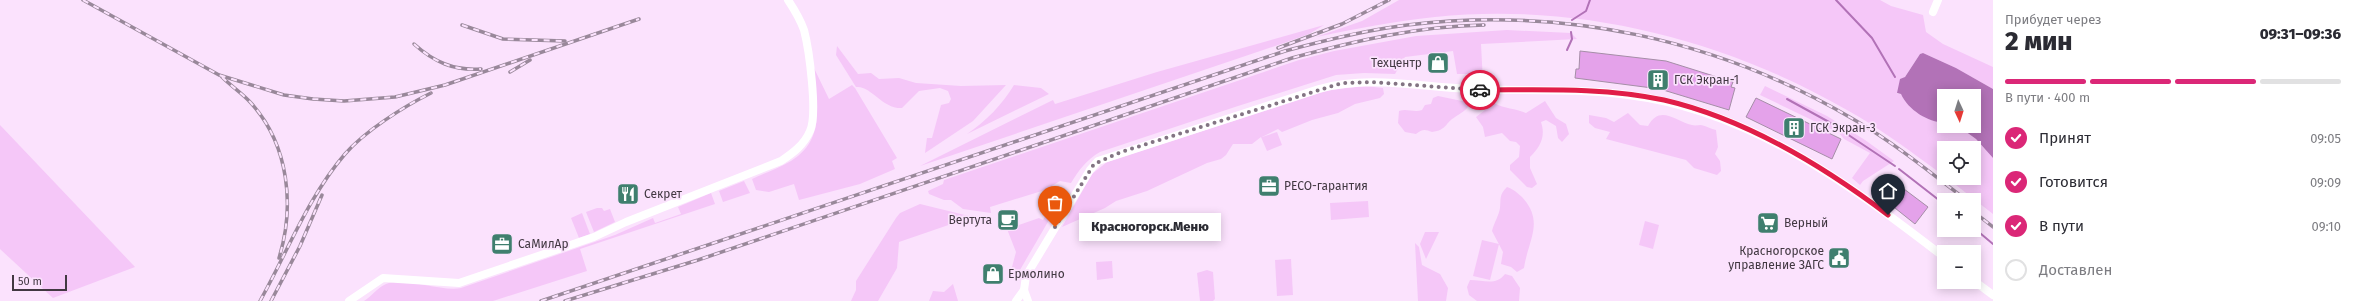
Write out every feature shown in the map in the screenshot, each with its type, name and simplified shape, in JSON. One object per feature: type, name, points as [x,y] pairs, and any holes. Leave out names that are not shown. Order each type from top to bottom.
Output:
[{"type":"street","points":[[348,301],[383,278],[445,283],[459,282],[488,274],[607,232],[626,222],[774,164],[792,154],[800,147],[810,131],[814,108],[804,32],[788,0]]},
{"type":"street","points":[[1933,12],[1938,0]]},
{"type":"street","points":[[1016,301],[1024,290],[1026,276],[1090,170],[1098,161],[1319,89],[1342,83],[1362,82],[1477,90],[1606,92],[1664,100],[1737,124],[1822,168],[1937,252]]},
{"type":"street","points":[[1981,286],[1993,295]]},
{"type":"street","points":[[1024,290],[1028,301]]},
{"type":"shaded area","points":[[1399,0],[1880,0],[1891,6],[1923,15],[1926,32],[1943,44],[1993,67],[1993,89],[1956,68],[1923,53],[1920,54],[1901,83],[1897,94],[1901,94],[1913,110],[1925,118],[1937,122],[1937,133],[1968,133],[1978,141],[1937,141],[1937,171],[1872,125],[1800,85],[1751,63],[1700,45],[1648,31],[1595,21],[1542,15],[1488,14],[1435,17],[1405,21],[1316,37],[1362,21]]},
{"type":"shaded area","points":[[1324,25],[1309,34],[1284,43],[920,166],[1053,100],[1055,104],[1157,72]]},
{"type":"shaded area","points":[[1507,30],[1571,33],[1577,39],[1481,44],[1483,82],[1479,74],[1457,74],[1453,51],[1405,57],[1395,74],[1364,73],[1336,75],[1100,152],[1083,166],[1071,183],[1060,181],[1045,190],[990,207],[991,213],[963,209],[951,200],[944,200],[929,194],[928,191],[943,184],[944,180],[1299,60],[1334,51],[1416,36]]},
{"type":"shaded area","points":[[837,46],[858,74],[871,73],[879,79],[899,78],[916,83],[961,86],[1006,85],[973,121],[925,153],[927,138],[932,138],[941,105],[949,103],[951,99],[948,91],[940,88],[919,91],[902,108],[888,105],[867,90],[861,87],[856,87],[836,55]]},
{"type":"shaded area","points":[[1923,53],[1956,68],[1993,89],[1993,158],[1981,145],[1981,141],[1978,141],[1968,133],[1981,133],[1981,89],[1937,89],[1937,122],[1925,118],[1913,110],[1901,94],[1897,93],[1900,79],[1905,77],[1920,54]]},
{"type":"shaded area","points":[[812,64],[829,99],[852,85],[855,88],[897,158],[892,161],[895,169],[860,184],[799,200],[794,184],[769,192],[756,190],[752,179],[791,161],[803,152],[815,130],[817,104]]},
{"type":"shaded area","points":[[1014,85],[1041,88],[1049,94],[967,134],[981,124],[993,112]]},
{"type":"shaded area","points":[[1365,86],[1383,88],[1384,94],[1380,98],[1355,104],[1338,113],[1312,120],[1282,132],[1278,129],[1262,137],[1277,132],[1282,145],[1267,151],[1261,137],[1252,144],[1233,144],[1226,155],[1221,159],[1207,163],[1147,191],[1116,201],[1105,208],[1062,227],[1092,174],[1107,162],[1329,90]]},
{"type":"shaded area","points":[[1765,86],[1827,116],[1865,140],[1894,161],[1863,181],[1860,185],[1852,178],[1870,153],[1844,139],[1839,133],[1760,95]]},
{"type":"shaded area","points":[[1438,96],[1462,101],[1468,100],[1470,102],[1462,113],[1452,119],[1441,130],[1432,132],[1424,130],[1416,134],[1405,132],[1398,123],[1399,111],[1422,110],[1425,105],[1431,104],[1433,98]]},
{"type":"shaded area","points":[[1545,101],[1556,118],[1566,124],[1569,134],[1562,142],[1558,138],[1556,126],[1546,120],[1541,122],[1543,132],[1541,141],[1537,149],[1530,157],[1530,168],[1537,184],[1532,188],[1527,187],[1510,170],[1510,165],[1519,157],[1520,146],[1516,142],[1510,141],[1502,133],[1485,137],[1483,127],[1476,117],[1494,103],[1526,113]]},
{"type":"shaded area","points":[[1628,113],[1640,125],[1648,126],[1653,119],[1663,115],[1692,125],[1701,125],[1716,130],[1718,147],[1715,154],[1720,161],[1721,171],[1717,175],[1694,168],[1686,160],[1606,139],[1610,132],[1595,128],[1589,123],[1589,115],[1606,118],[1614,122]]},
{"type":"shaded area","points":[[0,125],[135,267],[53,298],[0,249]]},
{"type":"shaded area","points":[[1981,145],[1993,158],[1993,214],[1981,205],[1981,193],[1966,193],[1956,185],[1981,185]]},
{"type":"shaded area","points":[[744,181],[750,193],[723,202],[719,191]]},
{"type":"shaded area","points":[[1507,187],[1514,190],[1529,206],[1533,215],[1534,223],[1524,268],[1517,272],[1511,267],[1501,264],[1503,252],[1492,231],[1499,211],[1502,195]]},
{"type":"shaded area","points":[[711,193],[715,204],[580,249],[587,271],[493,301],[364,301],[383,285],[394,282],[452,289],[461,288],[615,235],[653,218],[655,223],[681,214],[678,207]]},
{"type":"shaded area","points":[[1368,201],[1369,217],[1331,220],[1330,203]]},
{"type":"shaded area","points":[[920,204],[969,216],[969,220],[966,219],[899,242],[897,268],[878,301],[851,301],[856,290],[856,281],[896,218],[900,213]]},
{"type":"shaded area","points":[[597,208],[602,208],[604,211],[610,209],[615,222],[594,232],[586,212]]},
{"type":"shaded area","points":[[1056,208],[1020,270],[1016,271],[1012,267],[1016,252],[1007,229],[1039,218],[1043,220],[1049,209]]},
{"type":"shaded area","points":[[582,213],[590,234],[579,238],[571,218]]},
{"type":"shaded area","points":[[1645,221],[1659,225],[1653,249],[1639,245]]},
{"type":"shaded area","points":[[1425,232],[1439,232],[1426,259],[1420,244]]},
{"type":"shaded area","points":[[1482,240],[1499,244],[1490,280],[1473,276]]},
{"type":"shaded area","points":[[1415,243],[1419,247],[1422,265],[1440,274],[1448,288],[1446,301],[1418,301]]},
{"type":"shaded area","points":[[1291,259],[1293,295],[1277,296],[1275,260]]},
{"type":"shaded area","points":[[1112,261],[1113,278],[1097,280],[1096,262]]},
{"type":"shaded area","points":[[1207,270],[1213,272],[1215,299],[1213,301],[1200,301],[1197,273]]},
{"type":"shaded area","points":[[1505,274],[1512,276],[1520,288],[1519,301],[1477,301],[1469,295],[1467,287],[1470,280],[1489,282],[1498,280]]},
{"type":"shaded area","points":[[953,284],[958,301],[929,301],[933,291],[944,292]]},
{"type":"building","name":"ГСК Экран-1","points":[[1580,51],[1666,61],[1733,82],[1731,87],[1735,88],[1729,110],[1660,89],[1575,78],[1576,69],[1579,69]]},
{"type":"building","name":"ГСК Экран-3","points":[[1756,98],[1841,139],[1832,159],[1746,117]]},
{"type":"building","points":[[1892,180],[1928,207],[1915,224],[1880,196]]},
{"type":"waterway","points":[[1572,20],[1586,11],[1590,0]]},
{"type":"waterway","points":[[1836,0],[1872,38],[1895,77]]},
{"type":"waterway","points":[[1567,50],[1572,39],[1571,32]]},
{"type":"waterway","points":[[1787,99],[1829,122],[1895,166]]},
{"type":"waterway","points":[[1899,169],[1937,199]]},
{"type":"waterway","points":[[1981,234],[1993,244]]},
{"type":"railway","points":[[83,0],[219,75],[284,95],[344,101],[395,97],[445,85],[639,19]]},
{"type":"railway","points":[[1278,48],[1342,24],[1389,0]]},
{"type":"railway","points":[[541,301],[1285,51],[1331,39],[1376,30],[1407,25],[1465,20],[1523,20],[1581,25],[1638,35],[1693,49],[1748,68],[1801,91],[1853,119],[1882,137],[1957,193]]},
{"type":"railway","points":[[462,25],[503,39],[565,41]]},
{"type":"railway","points":[[565,301],[698,260],[1292,58],[1363,40],[1411,31],[1484,25]]},
{"type":"railway","points":[[414,44],[429,56],[453,67],[481,69]]},
{"type":"railway","points":[[510,72],[530,60]]},
{"type":"railway","points":[[222,77],[251,103],[264,120],[274,138],[281,157],[287,197],[287,218],[279,258]]},
{"type":"railway","points":[[260,301],[309,207],[320,188],[345,154],[353,145],[385,120],[431,93]]},
{"type":"railway","points":[[271,301],[300,246],[322,195]]},
{"type":"railway","points":[[1981,218],[1993,227]]},
{"type":"way so far","points":[[1055,227],[1094,164],[1121,152],[1342,83],[1372,82],[1480,90]]},
{"type":"place","name":"Техцентр","points":[[1438,63]]},
{"type":"place","name":"ГСК Экран-1","points":[[1658,80]]},
{"type":"place","name":"ГСК Экран-3","points":[[1794,128]]},
{"type":"place","name":"РЕСО-гарантия","points":[[1269,186]]},
{"type":"place","name":"Секрет","points":[[628,194]]},
{"type":"place","name":"Вертута","points":[[1008,220]]},
{"type":"place","name":"Верный","points":[[1768,223]]},
{"type":"place","name":"Красногорск.Меню","points":[[1055,227]]},
{"type":"place","name":"СаМилАр","points":[[502,244]]},
{"type":"place","name":"Красногорское управление ЗАГС","points":[[1839,258]]},
{"type":"place","name":"Ермолино","points":[[993,274]]},
{"type":"route","points":[[1480,90],[1569,90],[1606,92],[1664,100],[1697,110],[1729,120],[1818,166],[1853,189],[1888,215]]}]
